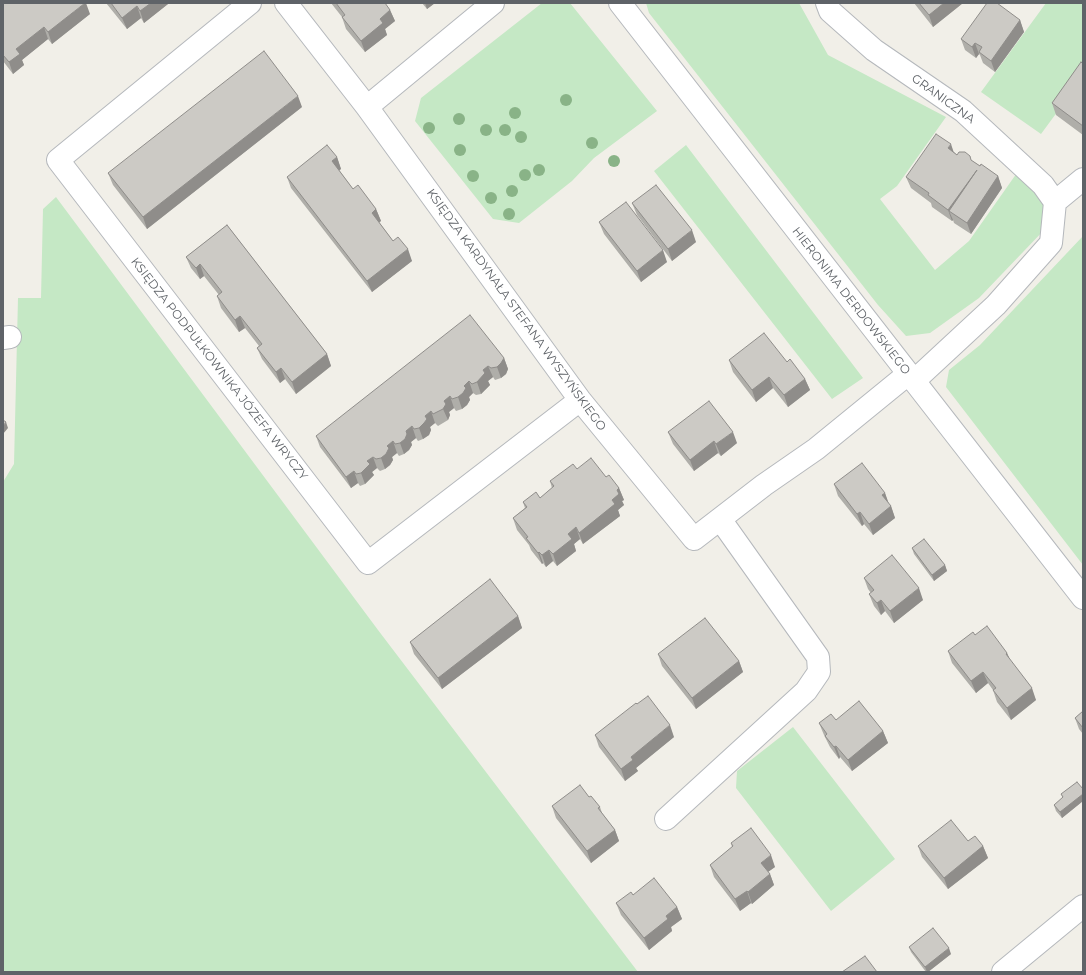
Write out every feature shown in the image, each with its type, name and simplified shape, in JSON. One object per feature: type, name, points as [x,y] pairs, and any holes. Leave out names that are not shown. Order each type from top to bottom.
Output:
[{"type":"street","name":"KSIĘDZA PODPUŁKOWNIKA JÓZEFA WRYCZY","points":[[250,3],[58,160],[368,563],[580,400]]},
{"type":"street","name":"KSIĘDZA KARDYNAŁA STEFANA WYSZYŃSKIEGO","points":[[286,3],[367,107],[580,400],[694,539],[764,485],[816,449],[911,377]]},
{"type":"street","points":[[367,107],[493,3]]},
{"type":"street","name":"HIERONIMA DERDOWSKIEGO","points":[[620,3],[1083,598]]},
{"type":"street","name":"GRANICZNA","points":[[827,3],[830,10],[874,50],[963,111],[1043,185],[1055,202]]},
{"type":"street","points":[[911,377],[996,305],[1051,243],[1055,202],[1083,179]]},
{"type":"street","points":[[666,818],[806,691],[819,672],[818,657],[720,518]]},
{"type":"street","points":[[1003,972],[1083,906]]},
{"type":"green space","points":[[542,3],[570,3],[657,111],[594,158],[572,181],[519,223],[493,219],[415,121],[421,98]]},
{"type":"green space","points":[[646,3],[799,3],[828,55],[946,117],[897,186],[880,199],[935,270],[969,241],[1019,170],[1047,201],[1046,228],[979,298],[930,333],[906,336],[878,305],[649,13]]},
{"type":"green space","points":[[1046,3],[1083,3],[1083,77],[1041,134],[981,92]]},
{"type":"green space","points":[[686,145],[863,378],[832,399],[654,171]]},
{"type":"green space","points":[[56,197],[378,630],[638,972],[3,972],[3,482],[14,464],[18,298],[41,298],[43,209]]},
{"type":"green space","points":[[1083,236],[1083,565],[946,387],[949,370],[980,345]]},
{"type":"green space","points":[[793,727],[895,859],[831,911],[736,788],[737,771]]},
{"type":"building","points":[[3,3],[85,3],[48,32],[44,27],[16,49],[20,54],[9,62],[3,55]]},
{"type":"building","points":[[111,3],[151,3],[140,11],[137,6],[122,18]]},
{"type":"building","points":[[336,3],[385,3],[390,10],[380,19],[383,23],[361,41],[342,17],[345,15]]},
{"type":"building","points":[[919,3],[944,3],[929,15]]},
{"type":"building","points":[[987,3],[997,3],[1020,20],[991,61],[979,52],[982,47],[975,43],[972,47],[961,39]]},
{"type":"building","points":[[264,51],[298,96],[143,217],[108,173]]},
{"type":"building","points":[[1081,62],[1083,64],[1083,126],[1052,103]]},
{"type":"building","points":[[936,134],[951,144],[948,148],[957,155],[959,152],[965,152],[970,156],[971,160],[980,166],[981,164],[998,176],[967,223],[949,211],[977,170],[948,210],[928,195],[929,193],[906,177]]},
{"type":"building","points":[[327,145],[337,157],[332,161],[353,189],[358,185],[376,209],[372,213],[393,241],[398,237],[408,249],[367,281],[287,177]]},
{"type":"building","points":[[656,185],[692,230],[668,249],[632,203]]},
{"type":"building","points":[[626,202],[663,250],[637,271],[599,222]]},
{"type":"building","points":[[227,225],[327,354],[292,382],[281,368],[276,372],[257,348],[262,344],[240,316],[235,320],[217,296],[222,292],[200,264],[196,268],[186,257]]},
{"type":"building","points":[[470,315],[504,358],[501,363],[497,367],[491,368],[488,366],[483,370],[485,373],[477,382],[472,384],[469,381],[464,386],[466,388],[463,393],[458,397],[452,399],[450,396],[444,401],[446,404],[443,409],[433,414],[431,411],[425,416],[427,419],[419,428],[414,429],[412,426],[406,431],[407,434],[405,439],[400,443],[395,444],[393,441],[387,446],[389,448],[386,454],[381,458],[376,459],[373,457],[367,461],[370,464],[361,473],[356,474],[354,471],[346,477],[316,436]]},
{"type":"building","points":[[764,333],[787,362],[790,359],[805,379],[784,395],[769,377],[752,390],[729,360]]},
{"type":"building","points":[[709,401],[733,432],[716,444],[714,441],[690,460],[668,432]]},
{"type":"building","points":[[591,458],[606,477],[609,475],[619,488],[617,490],[619,494],[612,500],[615,504],[579,533],[576,527],[568,534],[572,539],[553,554],[549,550],[542,555],[539,552],[538,553],[513,518],[527,507],[523,502],[536,492],[540,498],[554,486],[550,481],[573,464],[577,469]]},
{"type":"building","points":[[862,463],[885,493],[882,495],[891,506],[869,524],[860,512],[857,514],[834,484]]},
{"type":"building","points":[[924,539],[945,565],[932,575],[912,548]]},
{"type":"building","points":[[892,555],[919,588],[890,611],[881,600],[877,603],[869,594],[874,590],[864,578]]},
{"type":"building","points":[[490,579],[518,616],[438,678],[410,642]]},
{"type":"building","points":[[705,618],[739,661],[692,698],[658,654]]},
{"type":"building","points":[[987,626],[1032,688],[1007,708],[993,690],[996,688],[983,672],[971,681],[948,651],[973,632],[975,635]]},
{"type":"building","points":[[648,696],[670,725],[631,757],[633,760],[621,769],[595,735],[636,703],[637,704]]},
{"type":"building","points":[[859,701],[883,731],[848,760],[825,736],[827,734],[819,723],[831,714],[836,720]]},
{"type":"building","points":[[1083,711],[1083,728],[1075,718]]},
{"type":"building","points":[[1077,782],[1083,789],[1083,794],[1060,812],[1054,805],[1063,797],[1061,794]]},
{"type":"building","points":[[580,785],[589,797],[591,796],[600,807],[598,808],[615,830],[587,851],[552,806]]},
{"type":"building","points":[[951,820],[968,841],[975,836],[983,846],[944,878],[918,846]]},
{"type":"building","points":[[751,828],[771,855],[761,863],[770,874],[748,892],[747,891],[735,899],[710,865],[733,846],[731,843]]},
{"type":"building","points":[[654,878],[677,907],[666,916],[668,919],[644,938],[616,903],[631,892],[633,895]]},
{"type":"building","points":[[933,928],[949,948],[925,967],[909,947]]},
{"type":"building","points":[[865,956],[877,972],[842,972]]}]
